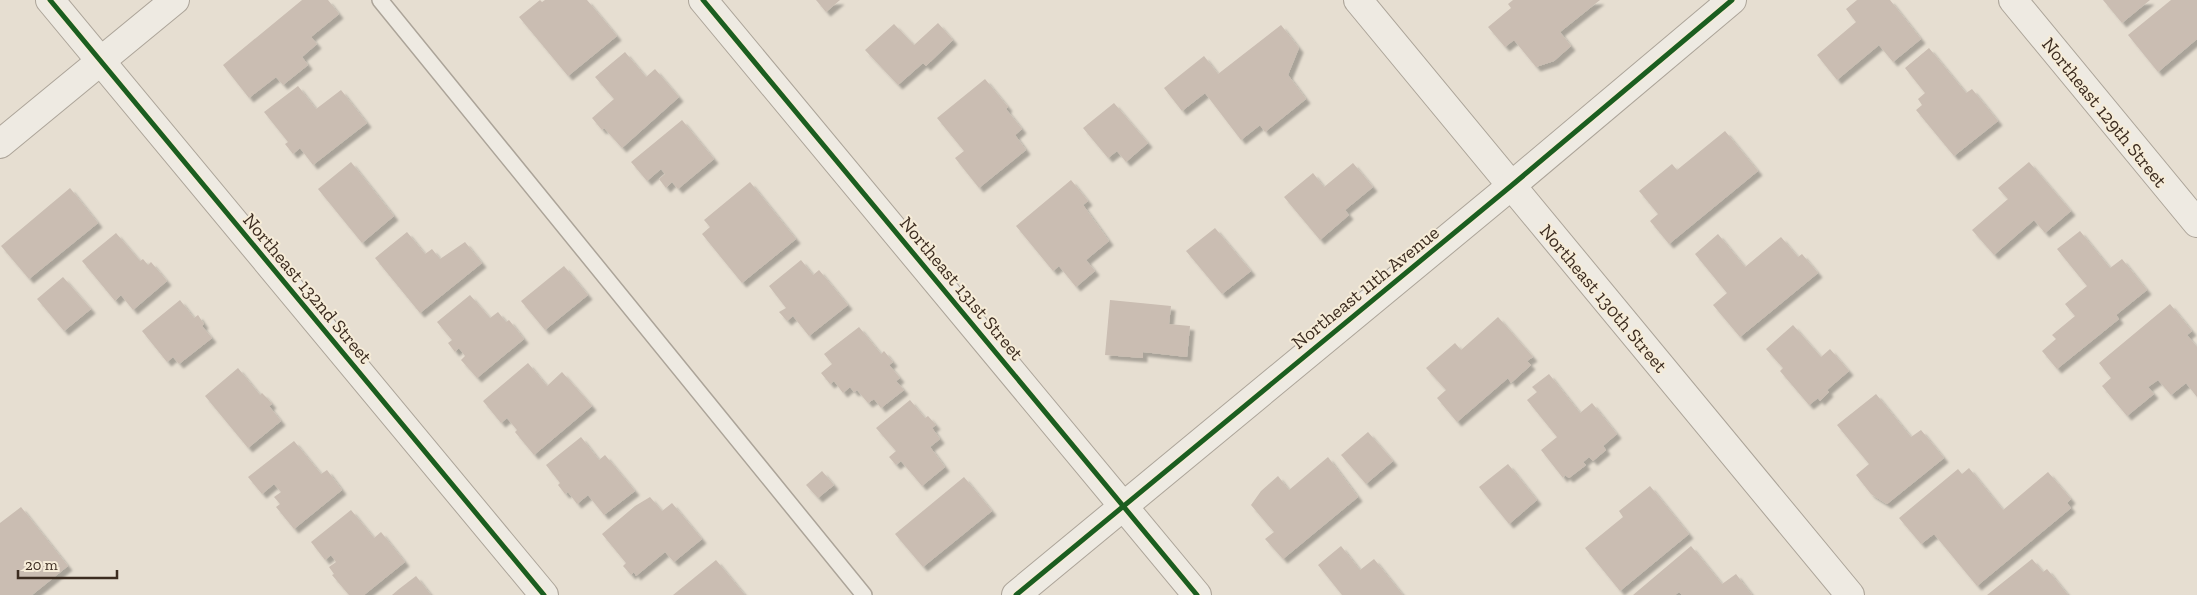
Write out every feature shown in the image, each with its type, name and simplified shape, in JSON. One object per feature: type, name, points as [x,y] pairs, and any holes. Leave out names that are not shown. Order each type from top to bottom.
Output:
[{"type":"street","name":"Northeast 132nd Street","points":[[50,0],[544,595]]},
{"type":"street","points":[[0,144],[175,0]]},
{"type":"street","name":"Northeast 131st Street","points":[[703,0],[1197,595]]},
{"type":"street","name":"Northeast 130th Street","points":[[1358,0],[1850,595]]},
{"type":"street","name":"Northeast 11th Avenue","points":[[1016,595],[1511,186],[1732,0]]},
{"type":"street","name":"Northeast 129th Street","points":[[2014,0],[2197,223]]},
{"type":"lane","points":[[380,0],[864,595]]},
{"type":"building","points":[[302,0],[328,0],[339,14],[311,37],[317,44],[302,57],[308,65],[283,85],[276,77],[249,98],[223,65]]},
{"type":"building","points":[[540,0],[542,2],[545,0],[587,0],[617,36],[568,76],[519,17]]},
{"type":"building","points":[[816,0],[840,0],[826,12]]},
{"type":"building","points":[[1513,0],[1600,0],[1560,32],[1571,46],[1554,61],[1536,67],[1514,40],[1505,47],[1488,27],[1511,8],[1508,4]]},
{"type":"building","points":[[1857,0],[1890,0],[1921,39],[1893,62],[1879,45],[1837,80],[1817,55],[1856,22],[1846,9]]},
{"type":"building","points":[[2103,0],[2150,0],[2122,23]]},
{"type":"building","points":[[2171,0],[2197,0],[2197,39],[2158,72],[2128,35]]},
{"type":"building","points":[[938,23],[953,40],[926,66],[923,63],[898,85],[865,50],[894,24],[914,45]]},
{"type":"building","points":[[1281,25],[1299,48],[1288,75],[1306,99],[1265,132],[1260,125],[1241,140],[1205,93],[1182,111],[1164,88],[1204,56],[1218,74]]},
{"type":"building","points":[[1929,48],[1966,93],[1972,89],[1998,121],[1954,156],[1916,110],[1922,105],[1918,99],[1925,93],[1905,68]]},
{"type":"building","points":[[625,52],[646,77],[655,69],[679,97],[622,148],[592,118],[614,99],[595,77]]},
{"type":"building","points":[[985,79],[1008,107],[1006,109],[1022,129],[1015,135],[1026,150],[979,188],[955,158],[964,151],[937,118]]},
{"type":"building","points":[[298,86],[316,109],[341,90],[367,123],[313,165],[300,148],[293,154],[285,144],[288,142],[264,112]]},
{"type":"building","points":[[1114,103],[1148,143],[1126,162],[1117,151],[1108,158],[1083,128]]},
{"type":"building","points":[[682,120],[714,159],[678,189],[672,182],[666,188],[659,179],[665,174],[661,169],[647,181],[631,162]]},
{"type":"building","points":[[1725,131],[1758,171],[1669,244],[1650,221],[1658,214],[1639,191],[1672,164],[1677,170]]},
{"type":"building","points":[[351,162],[394,216],[362,243],[318,189]]},
{"type":"building","points":[[2029,162],[2071,211],[2045,233],[2034,220],[1994,255],[1972,230],[2008,199],[1998,188]]},
{"type":"building","points":[[1353,163],[1373,187],[1345,210],[1349,215],[1320,240],[1284,197],[1313,173],[1324,187]]},
{"type":"building","points":[[1071,180],[1088,201],[1083,205],[1109,241],[1086,260],[1095,271],[1076,287],[1059,266],[1053,271],[1016,226]]},
{"type":"building","points":[[750,182],[796,239],[742,283],[702,234],[710,227],[704,220]]},
{"type":"building","points":[[70,188],[98,223],[29,279],[1,246]]},
{"type":"building","points":[[1215,228],[1251,271],[1222,294],[1186,251]]},
{"type":"building","points":[[2080,231],[2110,268],[2122,259],[2147,290],[2116,315],[2119,319],[2057,369],[2042,351],[2056,339],[2052,335],[2075,316],[2065,304],[2087,286],[2057,249]]},
{"type":"building","points":[[407,232],[425,254],[432,249],[440,259],[465,242],[482,263],[420,313],[375,258]]},
{"type":"building","points":[[116,233],[140,261],[143,259],[148,265],[151,262],[167,281],[133,310],[121,295],[115,301],[82,261]]},
{"type":"building","points":[[1718,234],[1745,267],[1781,237],[1798,257],[1802,254],[1818,273],[1740,337],[1713,305],[1727,293],[1695,254]]},
{"type":"building","points":[[801,260],[813,275],[819,270],[848,305],[809,336],[793,316],[787,321],[779,312],[786,308],[769,286]]},
{"type":"building","points":[[564,266],[588,295],[545,330],[521,301]]},
{"type":"building","points":[[63,277],[91,309],[64,331],[37,299]]},
{"type":"building","points":[[470,295],[490,318],[498,312],[506,322],[509,320],[524,339],[477,378],[461,360],[465,356],[459,348],[455,352],[448,343],[452,340],[437,322]]},
{"type":"building","points":[[180,300],[194,318],[198,315],[204,324],[202,326],[212,338],[179,364],[173,357],[167,362],[142,331]]},
{"type":"building","points":[[1110,300],[1171,306],[1169,324],[1190,326],[1187,357],[1143,352],[1143,358],[1105,355]]},
{"type":"building","points":[[2170,304],[2192,331],[2187,335],[2197,347],[2197,397],[2186,383],[2171,395],[2158,380],[2148,387],[2154,394],[2127,416],[2102,386],[2111,378],[2099,363]]},
{"type":"building","points":[[1498,317],[1533,357],[1527,361],[1531,365],[1511,383],[1508,378],[1457,422],[1437,398],[1446,390],[1426,368],[1455,343],[1461,350]]},
{"type":"building","points":[[1793,325],[1821,357],[1830,349],[1849,371],[1827,390],[1829,392],[1820,401],[1818,398],[1809,405],[1780,371],[1783,368],[1766,349]]},
{"type":"building","points":[[859,327],[881,354],[884,351],[893,362],[889,365],[900,378],[896,381],[904,390],[881,408],[874,399],[868,403],[857,390],[854,392],[850,387],[843,393],[834,381],[830,384],[821,373],[832,364],[824,354]]},
{"type":"building","points":[[528,363],[547,386],[562,372],[592,406],[534,455],[515,432],[517,430],[507,418],[501,423],[483,401]]},
{"type":"building","points":[[238,368],[260,395],[262,393],[272,404],[269,406],[281,421],[248,448],[205,396]]},
{"type":"building","points":[[1549,374],[1580,413],[1592,403],[1617,434],[1603,446],[1606,450],[1593,461],[1589,457],[1583,462],[1586,465],[1569,478],[1565,475],[1563,478],[1541,450],[1557,437],[1527,400],[1537,392],[1532,387]]},
{"type":"building","points":[[1876,394],[1911,437],[1921,430],[1944,458],[1887,504],[1871,494],[1856,475],[1869,464],[1837,425]]},
{"type":"building","points":[[910,400],[925,418],[928,416],[936,425],[932,428],[940,439],[930,447],[945,467],[922,486],[901,461],[896,465],[889,457],[896,451],[876,428]]},
{"type":"building","points":[[1368,432],[1393,461],[1366,484],[1341,455]]},
{"type":"building","points":[[581,437],[599,460],[605,455],[635,491],[604,515],[588,495],[577,504],[568,492],[565,494],[558,485],[560,483],[546,465]]},
{"type":"building","points":[[294,441],[321,474],[327,470],[342,490],[294,529],[276,507],[280,504],[274,497],[281,492],[274,484],[262,494],[248,477]]},
{"type":"building","points":[[1328,457],[1358,497],[1283,559],[1265,539],[1274,532],[1251,505],[1261,491],[1278,476],[1289,490]]},
{"type":"building","points":[[1508,464],[1537,500],[1509,524],[1479,487]]},
{"type":"building","points":[[1969,468],[2003,510],[2048,472],[2071,499],[2067,503],[2071,508],[1977,586],[1934,534],[1921,544],[1899,518],[1958,469],[1962,474]]},
{"type":"building","points":[[822,471],[834,485],[818,498],[806,485]]},
{"type":"building","points":[[964,477],[992,511],[923,567],[895,534]]},
{"type":"building","points":[[1650,486],[1689,534],[1620,591],[1585,548],[1623,517],[1619,511]]},
{"type":"building","points":[[650,497],[662,511],[672,503],[702,539],[674,562],[665,552],[636,576],[634,572],[631,575],[623,566],[626,563],[602,534],[635,506]]},
{"type":"building","points":[[21,507],[68,566],[32,595],[0,595],[0,523]]},
{"type":"building","points":[[351,510],[374,538],[381,532],[405,562],[364,595],[349,595],[332,575],[334,574],[329,567],[336,562],[331,555],[325,560],[311,542]]},
{"type":"building","points":[[1341,546],[1360,570],[1374,559],[1403,595],[1342,595],[1318,565]]},
{"type":"building","points":[[1691,546],[1722,584],[1736,574],[1752,595],[1682,595],[1679,592],[1675,595],[1633,595]]},
{"type":"building","points":[[2032,559],[2043,572],[2047,569],[2068,595],[1987,595]]},
{"type":"building","points":[[716,560],[745,595],[673,595],[700,573]]},
{"type":"building","points":[[416,576],[431,595],[392,595],[399,589]]},
{"type":"cycle path","points":[[50,0],[544,595]]},
{"type":"cycle path","points":[[703,0],[1197,595]]},
{"type":"cycle path","points":[[1016,595],[1511,186],[1732,0]]}]
